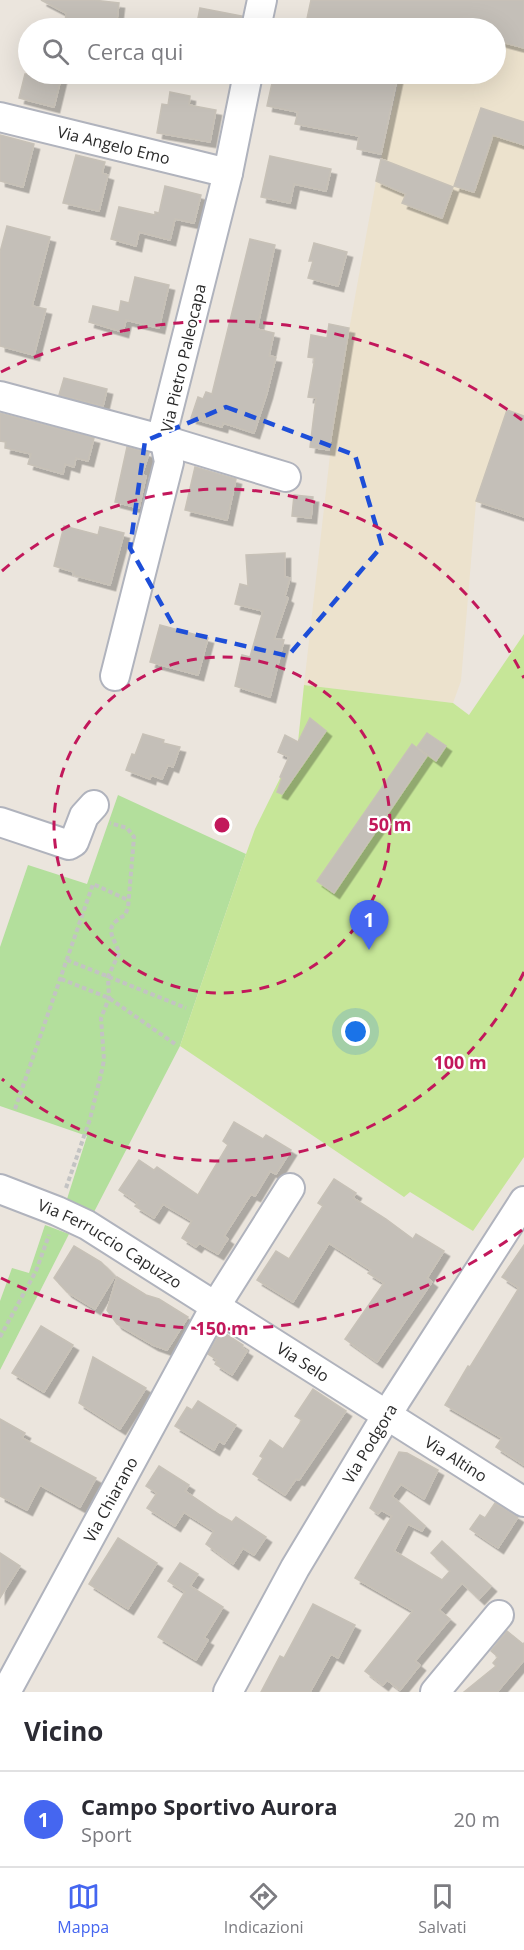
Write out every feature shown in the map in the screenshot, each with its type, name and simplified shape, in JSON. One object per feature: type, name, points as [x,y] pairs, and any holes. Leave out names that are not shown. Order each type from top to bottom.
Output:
[{"type":"street","points":[[258,18],[262,0]]},
{"type":"street","name":"Via Pietro Paleocapa","points":[[115,676],[169,462],[163,431],[228,173],[246,84]]},
{"type":"street","name":"Via Angelo Emo","points":[[0,117],[228,173]]},
{"type":"street","points":[[0,396],[164,440],[286,477]]},
{"type":"street","points":[[0,822],[69,845],[74,842],[84,816],[101,814]]},
{"type":"street","points":[[215,1307],[290,1188]]},
{"type":"street","name":"Via Ferruccio Capuzzo","points":[[0,1189],[57,1210],[87,1225],[215,1307]]},
{"type":"street","name":"Via Podgora","points":[[228,1692],[295,1568],[387,1416],[524,1201]]},
{"type":"street","name":"Via Selo","points":[[215,1307],[387,1416]]},
{"type":"street","name":"Via Chiarano","points":[[6,1692],[215,1307]]},
{"type":"street","name":"Via Altino","points":[[387,1416],[524,1502]]},
{"type":"street","points":[[435,1692],[499,1615]]},
{"type":"path","points":[[65,1189],[90,1119],[104,1060],[101,1018],[109,998],[108,978],[119,953],[110,934],[111,928],[116,920],[127,912],[134,837],[127,828],[101,814]]},
{"type":"path","points":[[15,1109],[93,884],[128,900]]},
{"type":"path","points":[[67,960],[186,1008]]},
{"type":"path","points":[[61,979],[109,998],[175,1044]]},
{"type":"path","points":[[0,1336],[36,1271],[49,1233]]},
{"type":"highlighted area","points":[[226,407],[355,455],[382,546],[288,656],[176,630],[130,548],[145,441]]},
{"type":"shaded area","points":[[413,0],[524,0],[524,122],[481,108],[474,128],[524,145],[524,517],[476,502],[461,681],[453,703],[304,685],[336,402],[376,181],[398,84],[506,84],[506,18],[410,18]]},
{"type":"green space","points":[[524,634],[524,1157],[473,1231],[410,1192],[404,1197],[180,1046],[255,829],[298,742],[304,685],[453,703],[469,715]]},
{"type":"green space","points":[[118,795],[246,854],[180,1046],[94,1212],[67,1199],[87,1136],[0,1106],[0,947],[28,865],[87,884]]},
{"type":"green space","points":[[45,1225],[69,1234],[0,1370],[0,1301],[12,1268],[29,1273]]},
{"type":"building","points":[[41,0],[93,0],[119,3],[117,18],[66,18],[66,13]]},
{"type":"building","points":[[311,0],[524,0],[524,48],[506,43],[506,18],[307,18]]},
{"type":"building","points":[[200,8],[242,16],[242,18],[198,18]]},
{"type":"building","points":[[22,84],[60,84],[54,107],[19,98]]},
{"type":"building","points":[[272,84],[396,84],[381,154],[357,149],[359,136],[295,124],[298,112],[267,106]]},
{"type":"building","points":[[170,92],[190,96],[189,105],[216,110],[210,142],[157,133],[162,104],[168,105]]},
{"type":"building","points":[[481,108],[524,122],[524,145],[493,135],[474,192],[454,186]]},
{"type":"building","points":[[0,135],[34,144],[23,187],[0,181]]},
{"type":"building","points":[[76,155],[105,162],[102,173],[108,175],[99,211],[63,203]]},
{"type":"building","points":[[270,156],[331,169],[326,191],[294,184],[290,203],[261,197]]},
{"type":"building","points":[[381,159],[453,187],[442,218],[402,203],[406,194],[376,181]]},
{"type":"building","points":[[165,186],[201,195],[194,223],[175,219],[170,240],[139,232],[136,246],[111,239],[119,207],[155,215],[155,212],[159,213]]},
{"type":"building","points":[[7,226],[50,237],[32,306],[46,309],[34,355],[0,346],[0,252]]},
{"type":"building","points":[[250,239],[275,245],[257,329],[274,333],[269,356],[276,357],[254,433],[223,423],[222,427],[191,418],[198,397],[203,399],[206,392],[212,394]]},
{"type":"building","points":[[314,243],[347,252],[338,286],[308,278],[313,261],[309,261]]},
{"type":"building","points":[[135,277],[169,285],[159,328],[126,320],[123,332],[89,322],[93,306],[119,312],[121,301],[129,303]]},
{"type":"building","points":[[329,324],[349,328],[329,450],[310,447],[316,398],[308,397],[315,358],[308,357],[311,335],[327,338]]},
{"type":"building","points":[[64,378],[107,389],[103,406],[59,395]]},
{"type":"building","points":[[507,410],[524,416],[524,517],[476,501]]},
{"type":"building","points":[[0,413],[94,438],[88,461],[76,458],[74,467],[65,464],[63,474],[28,464],[31,454],[5,448],[6,442],[0,441]]},
{"type":"building","points":[[127,447],[149,453],[142,475],[146,476],[139,508],[115,502]]},
{"type":"building","points":[[195,467],[236,479],[227,520],[185,510]]},
{"type":"building","points":[[294,495],[313,497],[311,518],[292,516]]},
{"type":"building","points":[[64,526],[98,535],[100,527],[124,533],[110,585],[73,575],[74,572],[54,566]]},
{"type":"building","points":[[285,553],[285,577],[290,578],[285,596],[288,598],[274,639],[284,640],[270,697],[235,686],[242,655],[250,657],[263,611],[235,604],[240,584],[248,586],[246,555]]},
{"type":"building","points":[[160,625],[208,638],[198,675],[150,662]]},
{"type":"building","points":[[310,718],[326,731],[282,794],[277,792],[282,778],[280,777],[289,757],[278,752],[285,735],[298,742]]},
{"type":"building","points":[[427,733],[446,746],[436,761],[417,747]]},
{"type":"building","points":[[143,734],[164,740],[163,743],[180,747],[173,767],[168,765],[162,779],[151,775],[150,779],[126,770]]},
{"type":"building","points":[[412,744],[427,756],[334,893],[317,881]]},
{"type":"building","points":[[234,1122],[263,1139],[266,1135],[291,1150],[276,1174],[270,1171],[255,1196],[251,1194],[224,1236],[228,1239],[218,1254],[199,1243],[196,1247],[182,1238],[192,1221],[163,1204],[154,1218],[135,1206],[138,1203],[119,1190],[139,1160],[154,1170],[157,1167],[198,1195],[228,1145],[223,1141]]},
{"type":"building","points":[[334,1179],[356,1193],[353,1198],[413,1239],[416,1234],[444,1251],[427,1278],[432,1282],[377,1362],[345,1339],[384,1283],[368,1273],[371,1270],[329,1243],[293,1302],[257,1280],[276,1251],[289,1259],[323,1206],[318,1203]]},
{"type":"building","points":[[524,1245],[524,1465],[496,1447],[502,1438],[445,1405],[519,1288],[502,1277]]},
{"type":"building","points":[[74,1246],[101,1262],[115,1276],[95,1309],[67,1292],[54,1278]]},
{"type":"building","points":[[117,1277],[188,1317],[167,1350],[153,1345],[117,1324],[107,1310]]},
{"type":"building","points":[[41,1326],[73,1345],[44,1392],[12,1373]]},
{"type":"building","points":[[221,1331],[243,1345],[242,1348],[247,1351],[232,1375],[215,1364],[217,1360],[208,1354]]},
{"type":"building","points":[[93,1357],[146,1388],[120,1429],[79,1403]]},
{"type":"building","points":[[313,1389],[346,1411],[299,1480],[296,1479],[285,1495],[253,1474],[270,1440],[283,1449],[302,1420],[295,1416]]},
{"type":"building","points":[[198,1401],[236,1425],[224,1444],[219,1441],[214,1450],[175,1426],[187,1407],[192,1410]]},
{"type":"building","points":[[0,1419],[25,1433],[22,1438],[96,1478],[80,1507],[40,1485],[27,1510],[0,1496]]},
{"type":"building","points":[[399,1452],[407,1453],[438,1470],[424,1499],[401,1484],[392,1496],[425,1526],[422,1531],[408,1524],[394,1551],[442,1580],[450,1571],[431,1553],[442,1541],[491,1586],[479,1599],[462,1583],[439,1610],[450,1619],[415,1661],[420,1665],[400,1690],[387,1680],[383,1685],[365,1671],[413,1611],[355,1578],[392,1516],[381,1510],[378,1514],[370,1508]]},
{"type":"building","points":[[159,1466],[189,1485],[185,1491],[220,1515],[232,1522],[236,1517],[266,1537],[254,1555],[243,1548],[233,1564],[206,1544],[214,1531],[184,1512],[175,1526],[147,1508],[157,1493],[146,1486]]},
{"type":"building","points":[[495,1503],[518,1517],[498,1548],[470,1529],[480,1515],[485,1518]]},
{"type":"building","points":[[118,1538],[157,1563],[128,1609],[89,1584]]},
{"type":"building","points":[[0,1553],[20,1566],[0,1598]]},
{"type":"building","points":[[180,1563],[198,1574],[190,1586],[223,1607],[204,1638],[208,1640],[196,1660],[158,1637],[185,1592],[168,1581]]},
{"type":"building","points":[[313,1604],[355,1625],[338,1658],[331,1654],[310,1692],[261,1692],[280,1656],[284,1658]]},
{"type":"building","points":[[507,1631],[524,1643],[524,1660],[497,1692],[464,1692],[496,1666],[493,1663],[498,1657],[491,1651]]},
{"type":"place","name":"Campo Sportivo Aurora","points":[[369,950]]}]
